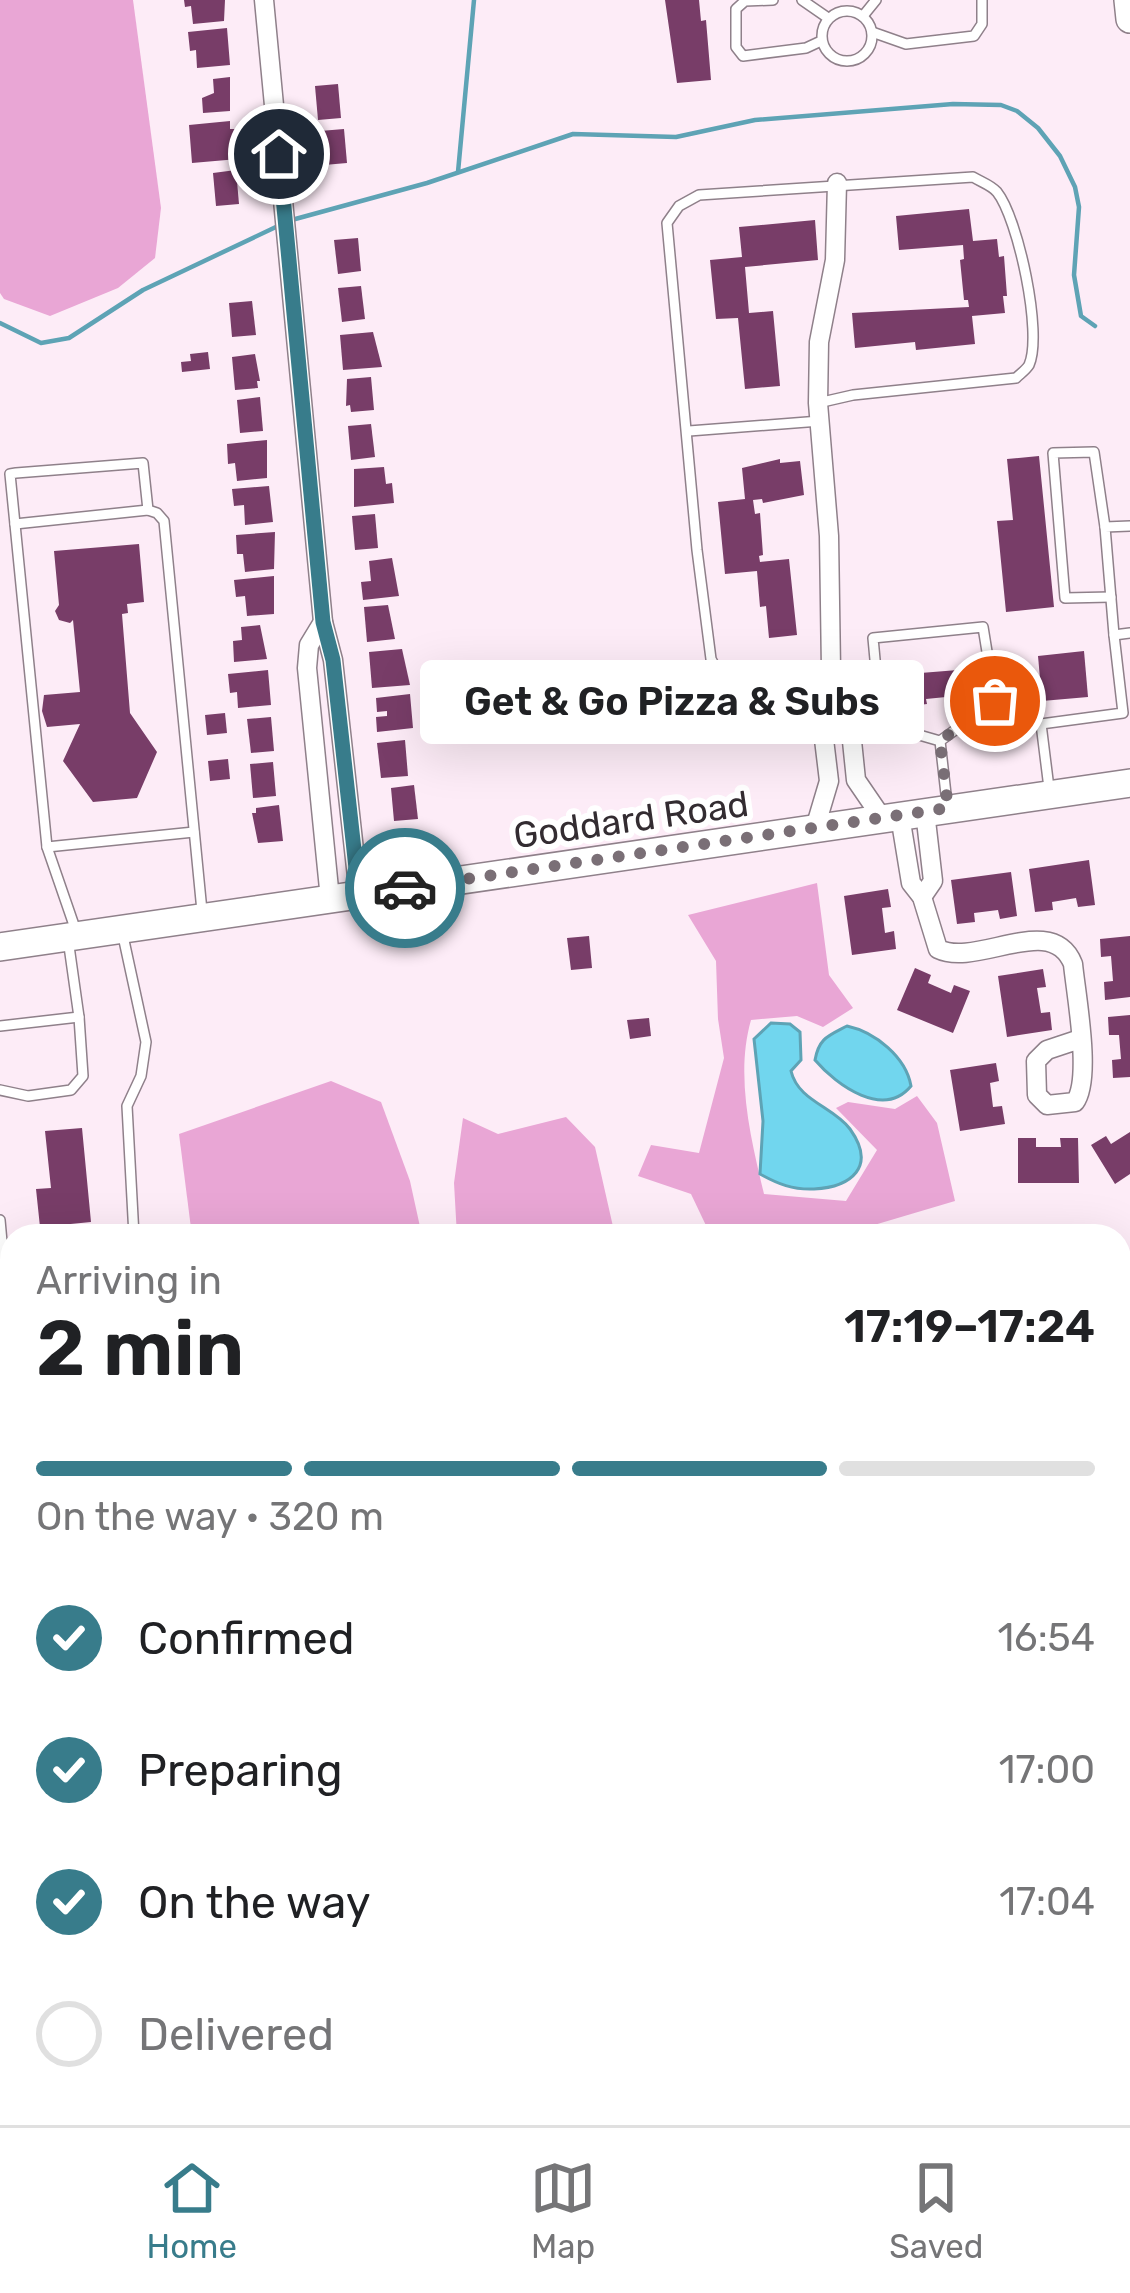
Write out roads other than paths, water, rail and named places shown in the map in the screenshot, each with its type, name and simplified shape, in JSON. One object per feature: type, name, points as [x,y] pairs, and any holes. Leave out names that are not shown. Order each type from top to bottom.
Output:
[{"type":"main road","points":[[1128,0],[1130,19]]},
{"type":"main road","name":"Goddard Road","points":[[0,947],[1130,783]]},
{"type":"street","points":[[264,0],[323,622],[333,660],[359,895]]},
{"type":"street","points":[[815,828],[829,781],[820,706],[831,670],[819,342],[835,260],[837,183]]},
{"type":"street","points":[[323,622],[309,646],[307,668],[330,899]]},
{"type":"street","points":[[831,670],[848,702],[856,780],[914,814],[933,881],[922,897],[933,941],[946,953],[1042,940],[1062,946],[1073,964],[1080,1039]]},
{"type":"lane","points":[[773,0],[745,2],[736,9],[736,47],[742,56],[806,48],[821,41]]},
{"type":"lane","points":[[802,0],[828,18]]},
{"type":"lane","points":[[863,16],[876,0]]},
{"type":"lane","points":[[872,32],[906,44],[974,36],[982,24],[982,0]]},
{"type":"lane","points":[[846,5],[863,16],[872,32],[870,48],[859,59],[843,62],[829,55],[821,41],[828,18],[846,5]]},
{"type":"lane","points":[[689,431],[819,412],[853,395],[1016,378],[1028,365],[1032,336],[1026,274],[1013,220],[995,189],[974,177],[699,195],[679,206],[667,224],[708,643],[718,672],[734,676],[831,670]]},
{"type":"lane","points":[[1049,794],[1041,724],[1123,713],[1105,527],[1094,452],[1053,453],[1065,598],[1111,597]]},
{"type":"lane","points":[[0,1090],[28,1096],[71,1090],[83,1076],[73,937],[47,847],[10,474],[143,463],[148,511]]},
{"type":"lane","points":[[15,524],[148,511],[164,521],[203,919]]},
{"type":"lane","points":[[1105,527],[1130,526]]},
{"type":"lane","points":[[914,814],[940,741],[995,701],[983,627],[873,638],[881,724],[940,741]]},
{"type":"lane","points":[[1114,635],[1130,633]]},
{"type":"lane","points":[[47,847],[194,832]]},
{"type":"lane","points":[[122,930],[146,1042],[141,1076],[127,1106],[133,1224]]},
{"type":"lane","points":[[0,1027],[80,1017]]},
{"type":"water","points":[[771,1023],[790,1024],[800,1032],[801,1060],[791,1071],[795,1081],[843,1121],[858,1142],[860,1164],[839,1184],[799,1188],[760,1174],[763,1121],[754,1039]]},
{"type":"water","points":[[847,1026],[888,1047],[903,1065],[911,1086],[888,1100],[875,1099],[848,1088],[824,1070],[815,1060],[819,1047]]},
{"type":"waterway","points":[[458,172],[474,0]]},
{"type":"waterway","points":[[288,221],[427,183],[573,134],[676,137],[755,120],[953,104],[1001,105],[1038,128],[1060,156],[1075,187],[1079,207],[1074,275],[1081,316],[1095,326]]},
{"type":"waterway","points":[[0,323],[41,343],[69,338],[143,290],[278,226]]},
{"type":"place","name":"Get & Go Pizza & Subs","points":[[995,701]]}]
